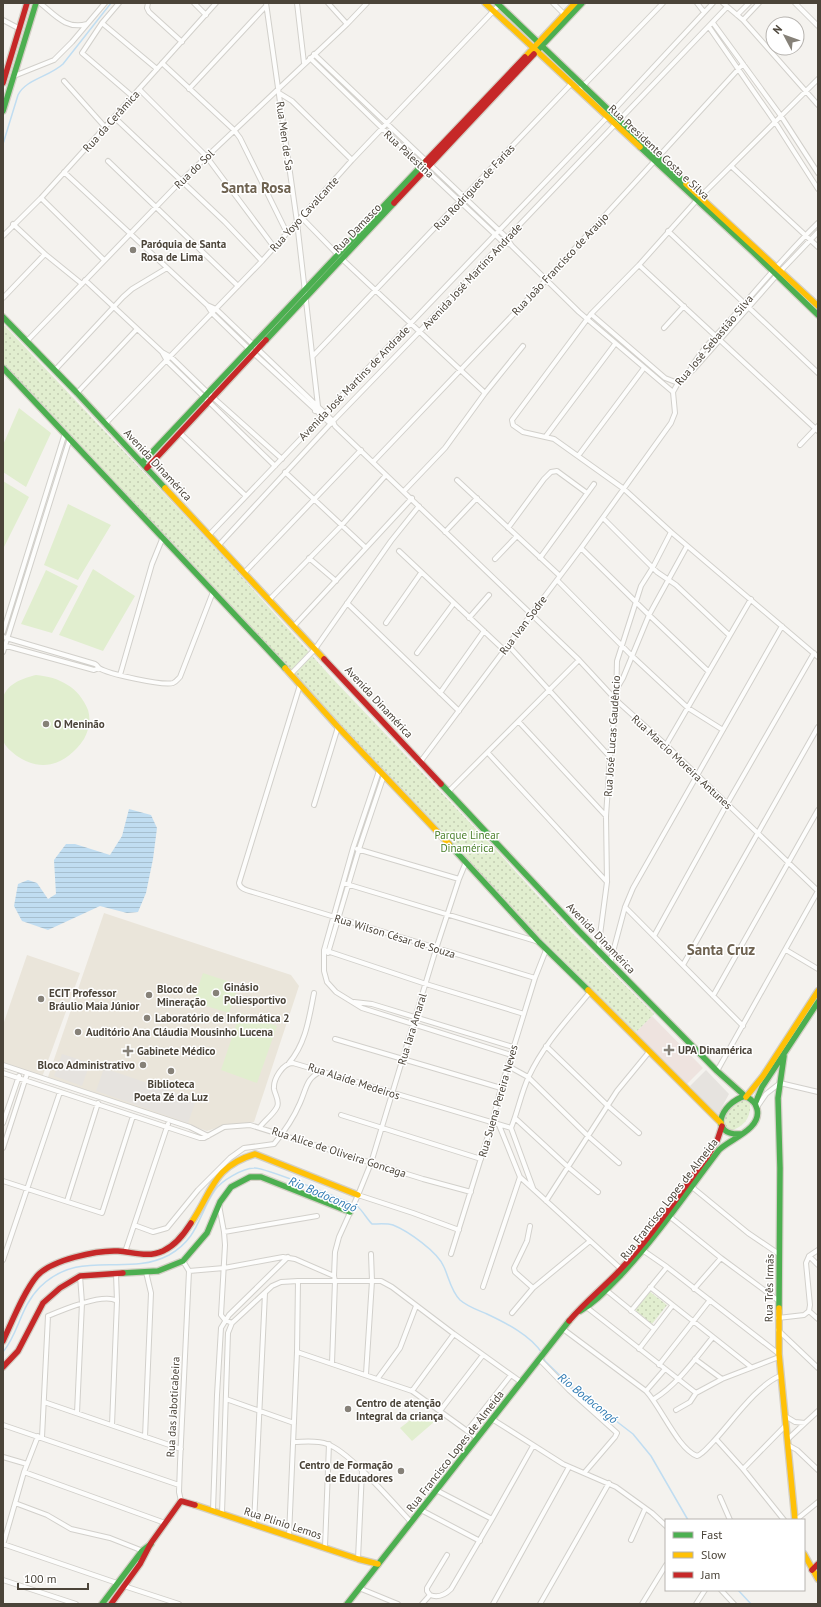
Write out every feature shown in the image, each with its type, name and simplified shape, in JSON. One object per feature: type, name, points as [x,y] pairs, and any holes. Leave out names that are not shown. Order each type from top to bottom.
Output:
[{"type":"street","points":[[3,83],[27,3]]},
{"type":"street","points":[[3,111],[36,3]]},
{"type":"street","points":[[40,3],[67,24],[77,26],[87,24]]},
{"type":"street","points":[[14,76],[54,60],[63,53],[104,3]]},
{"type":"street","points":[[119,3],[102,23],[82,53],[132,96]]},
{"type":"street","points":[[148,3],[147,8],[153,16],[182,42]]},
{"type":"street","points":[[194,3],[206,15]]},
{"type":"street","name":"Rua da Cerâmica","points":[[3,236],[13,224],[41,198],[216,3]]},
{"type":"street","points":[[297,3],[304,63]]},
{"type":"street","points":[[328,3],[347,24]]},
{"type":"street","name":"Rua do Sol","points":[[27,341],[181,180],[278,87],[347,24],[367,3]]},
{"type":"street","name":"Rua Presidente Costa e Silva","points":[[485,3],[614,124],[779,269],[818,306]]},
{"type":"street","points":[[553,3],[566,16]]},
{"type":"street","name":"Rua Damasco","points":[[147,468],[306,297],[340,257],[566,16],[576,3]]},
{"type":"street","name":"Rua Damasco","points":[[566,16],[582,3]]},
{"type":"street","points":[[579,90],[663,3]]},
{"type":"street","points":[[697,3],[704,12]]},
{"type":"street","name":"Avenida José Martins de Andrade","points":[[209,535],[612,112],[712,3]]},
{"type":"street","points":[[723,3],[743,20],[818,105]]},
{"type":"street","points":[[737,15],[749,3]]},
{"type":"street","points":[[743,20],[759,3]]},
{"type":"street","points":[[795,3],[818,26]]},
{"type":"street","points":[[189,89],[266,4]]},
{"type":"street","name":"Rua Men de Sa","points":[[266,4],[297,222],[313,356],[318,406],[316,411]]},
{"type":"street","name":"Rua Presidente Costa e Silva","points":[[499,4],[612,112],[656,160]]},
{"type":"street","name":"Rua Yoyo Cavalcante","points":[[105,424],[262,261],[352,160],[499,4]]},
{"type":"street","name":"Avenida José Martins Andrade","points":[[218,546],[331,422],[420,331],[614,124],[620,120],[713,23],[727,6]]},
{"type":"street","points":[[3,20],[20,29]]},
{"type":"street","points":[[102,23],[157,69]]},
{"type":"street","points":[[713,23],[781,116],[818,173]]},
{"type":"street","points":[[708,28],[739,69],[818,189]]},
{"type":"street","name":"Rua Palestina","points":[[314,54],[387,124],[461,202],[503,242],[512,246]]},
{"type":"street","name":"Rua Palestina","points":[[310,58],[382,128],[465,198],[507,238],[512,246],[575,308],[589,316]]},
{"type":"street","points":[[162,63],[234,130],[244,144],[287,232]]},
{"type":"street","name":"Rua João Francisco de Araujo","points":[[373,462],[547,279],[743,64]]},
{"type":"street","points":[[818,79],[668,231],[639,264],[589,316],[513,418],[513,425],[523,432],[554,439],[624,489],[671,532],[818,656]]},
{"type":"street","points":[[64,82],[105,127]]},
{"type":"street","name":"Rua Rodrigues de Farias","points":[[313,356],[465,198],[572,83]]},
{"type":"street","points":[[139,89],[206,156],[274,247]]},
{"type":"street","points":[[279,93],[292,101],[352,160]]},
{"type":"street","points":[[114,118],[225,222],[262,261]]},
{"type":"street","points":[[108,161],[238,286]]},
{"type":"street","points":[[731,166],[818,247]]},
{"type":"street","points":[[64,172],[207,305],[212,313],[248,349],[256,351],[318,406],[323,415]]},
{"type":"street","points":[[41,198],[104,260]]},
{"type":"street","name":"Rua Presidente Costa e Silva","points":[[699,199],[774,274],[818,315]]},
{"type":"street","points":[[301,217],[340,257],[485,393]]},
{"type":"street","name":"Rua José Sebastião Silva","points":[[779,269],[805,236],[818,223]]},
{"type":"street","points":[[13,224],[45,254],[82,284]]},
{"type":"street","points":[[668,231],[818,373]]},
{"type":"street","name":"Rua José Sebastião Silva","points":[[624,489],[674,418],[675,413],[672,402],[673,392],[678,383],[688,375],[744,303],[818,232]]},
{"type":"street","points":[[3,298],[45,254]]},
{"type":"street","name":"Rua Damasco","points":[[142,463],[248,349],[305,290],[340,257]]},
{"type":"street","points":[[639,264],[817,428],[800,445]]},
{"type":"street","points":[[55,370],[113,307],[132,289],[166,268]]},
{"type":"street","name":"Rua José Sebastião Silva","points":[[718,337],[748,307],[774,274]]},
{"type":"street","points":[[85,280],[162,352],[171,357],[282,459]]},
{"type":"street","points":[[207,305],[216,309],[253,344],[256,351],[316,411],[331,422]]},
{"type":"street","points":[[664,328],[684,306]]},
{"type":"street","points":[[589,316],[615,344],[673,392]]},
{"type":"street","points":[[589,316],[660,374],[668,380],[678,383]]},
{"type":"street","name":"Avenida Dinamérica","points":[[3,318],[78,393],[218,546],[598,950],[718,1071],[745,1096]]},
{"type":"street","points":[[78,393],[137,329]]},
{"type":"street","points":[[546,436],[615,344]]},
{"type":"street","points":[[404,491],[445,448],[485,393],[523,346]]},
{"type":"street","points":[[162,352],[167,361],[275,466]]},
{"type":"street","points":[[578,456],[644,368]]},
{"type":"street","points":[[3,369],[163,537],[212,592],[291,674],[338,727],[466,862],[546,950],[590,992],[731,1134],[741,1134],[749,1129],[756,1120],[758,1115],[756,1105],[762,1087],[784,1056],[818,1002]]},
{"type":"street","name":"Rua Marcio Moreira Antunes","points":[[331,422],[531,613],[579,660],[616,700],[666,745],[818,891]]},
{"type":"street","points":[[3,632],[65,433]]},
{"type":"street","points":[[180,433],[246,496]]},
{"type":"street","points":[[3,652],[5,638],[70,438]]},
{"type":"street","points":[[244,573],[361,450]]},
{"type":"street","points":[[508,528],[544,478],[551,472],[557,471],[587,493]]},
{"type":"street","points":[[285,472],[366,548]]},
{"type":"street","points":[[269,600],[341,526],[386,475]]},
{"type":"street","points":[[457,480],[560,576]]},
{"type":"street","points":[[540,558],[594,484]]},
{"type":"street","points":[[48,488],[54,490]]},
{"type":"street","name":"Rua Ivan Sodre","points":[[421,761],[624,489]]},
{"type":"street","points":[[294,626],[412,498]]},
{"type":"street","points":[[445,532],[477,498]]},
{"type":"street","points":[[291,674],[315,649],[419,506]]},
{"type":"street","points":[[603,518],[654,568],[676,585],[729,635]]},
{"type":"street","name":"Rua José Lucas Gaudêncio","points":[[598,950],[607,882],[606,816],[616,700],[617,661],[621,645],[644,581],[654,568],[671,532]]},
{"type":"street","points":[[496,559],[517,536]]},
{"type":"street","points":[[120,675],[152,564],[163,537]]},
{"type":"street","points":[[616,691],[623,678],[631,655],[649,615],[688,546]]},
{"type":"street","points":[[581,548],[708,671]]},
{"type":"street","points":[[399,550],[504,650]]},
{"type":"street","points":[[309,558],[336,581]]},
{"type":"street","points":[[386,623],[422,573]]},
{"type":"street","points":[[556,580],[631,655],[688,708],[723,730]]},
{"type":"street","points":[[5,638],[95,664],[99,668],[120,675],[150,681],[171,683],[180,677],[212,592]]},
{"type":"street","points":[[469,618],[489,595]]},
{"type":"street","points":[[666,745],[751,599]]},
{"type":"street","points":[[347,603],[459,711]]},
{"type":"street","points":[[417,653],[454,604]]},
{"type":"street","points":[[610,962],[624,907],[633,888],[782,626]]},
{"type":"street","points":[[440,693],[484,632]]},
{"type":"street","points":[[4,645],[94,670],[99,668]]},
{"type":"street","points":[[508,645],[610,757]]},
{"type":"street","points":[[32,653],[33,646]]},
{"type":"street","points":[[654,936],[727,804],[814,653]]},
{"type":"street","points":[[449,791],[579,660]]},
{"type":"street","name":"Rua Wilson César de Souza","points":[[300,685],[239,883],[241,888],[436,949],[535,978]]},
{"type":"street","points":[[519,722],[606,816]]},
{"type":"street","points":[[314,805],[338,727]]},
{"type":"street","points":[[683,966],[818,727]]},
{"type":"street","points":[[488,753],[607,882]]},
{"type":"street","points":[[379,771],[353,848],[324,950],[324,971],[327,982],[336,992],[362,1008],[511,1055]]},
{"type":"street","points":[[324,958],[329,952],[359,849],[384,775]]},
{"type":"street","points":[[368,801],[375,803]]},
{"type":"street","points":[[713,996],[818,810]]},
{"type":"street","points":[[353,848],[459,879]]},
{"type":"street","name":"Rua Iara Amaral","points":[[332,1363],[337,1243],[342,1228],[351,1211],[371,1163],[436,949],[466,862]]},
{"type":"street","points":[[343,883],[539,942]]},
{"type":"street","points":[[718,1071],[818,891]]},
{"type":"street","points":[[624,907],[743,1026]]},
{"type":"street","points":[[324,950],[426,984],[524,1014]]},
{"type":"street","name":"Rua Suena Pereira Neves","points":[[451,1254],[492,1123],[513,1048],[535,978],[546,950]]},
{"type":"street","points":[[786,950],[818,969]]},
{"type":"street","points":[[721,1125],[722,1115],[728,1105],[734,1100],[745,1096],[763,1076],[818,991]]},
{"type":"street","points":[[533,1189],[511,1128],[528,1077],[546,1046],[590,992]]},
{"type":"street","points":[[260,1127],[277,1107],[278,1100],[274,1090],[275,1084],[283,1068],[295,1056],[305,1034],[314,994]]},
{"type":"street","points":[[353,1002],[372,1004],[513,1048]]},
{"type":"street","points":[[335,1039],[404,1058],[501,1088]]},
{"type":"street","points":[[546,1046],[608,1106],[639,1132]]},
{"type":"street","points":[[546,1201],[617,1091],[649,1052]]},
{"type":"street","points":[[295,1056],[297,1063]]},
{"type":"street","name":"Rua Três Irmãs","points":[[784,1056],[778,1098],[780,1168],[778,1330],[780,1376],[796,1519]]},
{"type":"street","name":"Rua Alaíde Medeiros","points":[[289,1063],[297,1063],[511,1128]]},
{"type":"street","points":[[3,1065],[190,1127],[208,1136]]},
{"type":"street","points":[[508,1066],[528,1077],[588,1136],[619,1163]]},
{"type":"street","points":[[134,1225],[153,1232],[167,1228],[198,1190],[230,1158],[244,1148],[274,1144],[282,1134],[300,1103],[307,1084],[314,1075],[322,1071]]},
{"type":"street","points":[[3,1123],[21,1072]]},
{"type":"street","points":[[3,1073],[200,1138],[208,1136]]},
{"type":"street","points":[[3,1148],[27,1074]]},
{"type":"street","points":[[756,1105],[766,1094],[780,1083],[818,1092]]},
{"type":"street","points":[[3,1260],[26,1188],[60,1092]]},
{"type":"street","points":[[745,1096],[756,1105]]},
{"type":"street","points":[[67,1201],[99,1098]]},
{"type":"street","points":[[3,1181],[102,1213],[133,1116]]},
{"type":"street","points":[[341,1116],[481,1159]]},
{"type":"street","points":[[515,1118],[568,1167],[598,1192]]},
{"type":"street","points":[[125,1252],[169,1120]]},
{"type":"street","name":"Rua Alice de Oliveira Goncaga","points":[[208,1136],[224,1127],[250,1125],[260,1127],[371,1163],[471,1192]]},
{"type":"street","points":[[499,1125],[520,1177],[621,1269]]},
{"type":"street","name":"Rua Francisco Lopes de Almeida","points":[[585,1306],[641,1249],[707,1158],[717,1141],[721,1125]]},
{"type":"street","points":[[188,1133],[190,1127]]},
{"type":"street","name":"Rua Francisco Lopes de Almeida","points":[[347,1604],[563,1329],[579,1311],[606,1290],[669,1216],[723,1145],[741,1134]]},
{"type":"street","points":[[3,1341],[31,1284],[44,1270],[60,1262],[83,1254],[117,1251],[142,1254],[163,1251],[181,1238],[197,1215],[210,1188],[223,1171],[242,1158],[255,1154],[357,1197],[413,1213],[459,1230]]},
{"type":"street","points":[[3,1367],[18,1351],[43,1303],[60,1288],[80,1276],[158,1271],[183,1261],[207,1233],[219,1204],[231,1187],[250,1177],[261,1177],[351,1211]]},
{"type":"street","points":[[483,1288],[520,1177]]},
{"type":"street","points":[[692,1187],[748,1232],[779,1254]]},
{"type":"street","points":[[219,1204],[224,1232],[224,1268],[221,1315],[225,1320],[232,1323]]},
{"type":"street","points":[[224,1232],[317,1216]]},
{"type":"street","points":[[669,1216],[778,1301]]},
{"type":"street","points":[[530,1226],[526,1241],[514,1266],[515,1272],[533,1288]]},
{"type":"street","points":[[512,1312],[533,1288],[590,1242]]},
{"type":"street","points":[[641,1249],[710,1300],[779,1356],[722,1379],[696,1393],[690,1402],[676,1410]]},
{"type":"street","points":[[778,1318],[804,1315],[809,1311],[810,1306],[806,1271],[807,1259],[818,1250]]},
{"type":"street","points":[[366,1374],[372,1281],[370,1254]]},
{"type":"street","points":[[809,1256],[818,1265]]},
{"type":"street","points":[[183,1261],[189,1271],[224,1268],[274,1258],[288,1257],[313,1266],[335,1278]]},
{"type":"street","points":[[213,1510],[221,1328],[225,1320],[288,1257]]},
{"type":"street","points":[[694,1289],[721,1258]]},
{"type":"street","points":[[631,1310],[667,1267]]},
{"type":"street","name":"Rua das Jaboticabeira","points":[[181,1501],[179,1485],[189,1271]]},
{"type":"street","points":[[145,1437],[151,1293],[146,1272]]},
{"type":"street","points":[[112,1425],[116,1274]]},
{"type":"street","points":[[77,1413],[82,1303],[80,1276]]},
{"type":"street","points":[[222,1513],[228,1333],[232,1323],[277,1283],[335,1278],[387,1283],[416,1306],[521,1382]]},
{"type":"street","points":[[289,1536],[297,1352],[298,1281]]},
{"type":"street","points":[[650,1287],[751,1368]]},
{"type":"street","points":[[606,1290],[654,1329]]},
{"type":"street","points":[[254,1524],[265,1293]]},
{"type":"street","points":[[48,1316],[82,1303],[111,1298],[116,1301]]},
{"type":"street","points":[[659,1364],[710,1300]]},
{"type":"street","points":[[378,1378],[400,1348],[416,1306]]},
{"type":"street","points":[[585,1306],[696,1393]]},
{"type":"street","points":[[639,1349],[672,1306]]},
{"type":"street","points":[[39,1310],[48,1316]]},
{"type":"street","points":[[809,1311],[818,1319]]},
{"type":"street","points":[[48,1316],[44,1402],[40,1437],[24,1472],[3,1544],[118,1583]]},
{"type":"street","points":[[563,1329],[646,1391],[654,1400],[673,1432],[692,1454],[697,1456],[716,1439],[760,1389],[780,1376]]},
{"type":"street","points":[[778,1330],[818,1368]]},
{"type":"street","points":[[412,1391],[454,1334]]},
{"type":"street","points":[[654,1400],[666,1392],[712,1337]]},
{"type":"street","points":[[297,1352],[378,1378],[412,1391],[477,1438]]},
{"type":"street","points":[[440,1411],[483,1355]]},
{"type":"street","points":[[541,1357],[550,1372],[617,1433],[585,1472]]},
{"type":"street","points":[[695,1359],[722,1379]]},
{"type":"street","points":[[646,1391],[665,1369]]},
{"type":"street","points":[[467,1431],[511,1375]]},
{"type":"street","points":[[226,1400],[294,1423]]},
{"type":"street","points":[[44,1402],[181,1449]]},
{"type":"street","points":[[818,1411],[788,1442],[818,1470]]},
{"type":"street","points":[[785,1416],[795,1422],[805,1423]]},
{"type":"street","points":[[814,1416],[818,1419]]},
{"type":"street","points":[[492,1419],[533,1446],[569,1467],[585,1472],[609,1483],[665,1525]]},
{"type":"street","points":[[3,1425],[179,1485]]},
{"type":"street","points":[[742,1469],[786,1425]]},
{"type":"street","points":[[716,1439],[783,1519]]},
{"type":"street","points":[[293,1442],[329,1444],[338,1450],[362,1471],[411,1522]]},
{"type":"street","points":[[324,1547],[329,1444]]},
{"type":"street","points":[[447,1555],[427,1588],[430,1595],[440,1596],[451,1589],[480,1541],[533,1446]]},
{"type":"street","points":[[3,1457],[27,1464]]},
{"type":"street","points":[[493,1604],[569,1467]]},
{"type":"street","points":[[358,1559],[362,1471]]},
{"type":"street","points":[[24,1472],[165,1523]]},
{"type":"street","points":[[540,1604],[609,1483]]},
{"type":"street","points":[[436,1490],[492,1519]]},
{"type":"street","points":[[720,1497],[730,1519]]},
{"type":"street","points":[[102,1604],[151,1543],[181,1501]]},
{"type":"street","name":"Rua Plinio Lemos","points":[[181,1501],[213,1510],[358,1559],[378,1564]]},
{"type":"street","points":[[797,1519],[818,1502]]},
{"type":"street","points":[[15,1503],[47,1515],[71,1529],[110,1538],[144,1552]]},
{"type":"street","points":[[632,1540],[645,1509]]},
{"type":"street","points":[[421,1510],[480,1541]]},
{"type":"street","points":[[111,1604],[124,1586],[144,1552]]},
{"type":"street","points":[[805,1556],[818,1579]]},
{"type":"street","points":[[812,1570],[818,1564]]},
{"type":"street","points":[[642,1604],[665,1567]]},
{"type":"street","points":[[3,1580],[76,1604]]},
{"type":"street","points":[[124,1586],[179,1604]]},
{"type":"street","points":[[359,1588],[398,1604]]},
{"type":"street","points":[[696,1604],[704,1591]]},
{"type":"street","points":[[722,1591],[734,1604]]},
{"type":"street","points":[[422,1604],[430,1595]]},
{"type":"shaded area","points":[[104,913],[291,975],[299,986],[254,1122],[222,1126],[207,1131],[48,1077]]},
{"type":"shaded area","name":"ECIT Professor Bráulio Maia Júnior","points":[[27,955],[80,973],[41,1080],[3,1067],[3,1025]]},
{"type":"shaded area","name":"UPA Dinamérica","points":[[652,1016],[703,1068],[686,1085],[635,1033]]},
{"type":"shaded area","points":[[62,1054],[90,1063],[82,1086],[54,1076]]},
{"type":"shaded area","points":[[104,1068],[196,1100],[188,1123],[96,1091]]},
{"type":"shaded area","points":[[706,1070],[729,1094],[717,1116],[690,1086]]},
{"type":"green space","name":"Parque Linear Dinamérica","points":[[3,324],[221,554],[332,678],[495,849],[572,933],[654,1014],[635,1033],[497,895],[3,366]]},
{"type":"green space","points":[[19,408],[51,433],[26,487],[3,472],[3,445]]},
{"type":"green space","points":[[3,481],[29,497],[3,549]]},
{"type":"green space","points":[[68,504],[111,525],[78,580],[44,565]]},
{"type":"green space","points":[[93,569],[135,596],[103,651],[59,635]]},
{"type":"green space","points":[[46,570],[78,586],[52,633],[21,624]]},
{"type":"green space","name":"O Meninão","points":[[36,675],[53,678],[74,689],[84,702],[88,710],[89,717],[87,732],[78,747],[63,760],[45,765],[36,764],[17,756],[5,745],[2,735],[2,703],[5,693],[8,688],[16,682]]},
{"type":"green space","name":"Ginásio Poliesportivo","points":[[203,973],[239,985],[229,1013],[193,1002]]},
{"type":"green space","points":[[240,1013],[277,1026],[257,1083],[221,1070]]},
{"type":"green space","points":[[746,1100],[750,1104],[750,1109],[746,1121],[739,1127],[730,1131],[725,1128],[725,1117],[728,1109],[735,1104]]},
{"type":"green space","points":[[649,1291],[667,1305],[652,1324],[635,1310]]},
{"type":"green space","points":[[421,1412],[434,1422],[412,1441],[400,1428]]},
{"type":"water","points":[[129,809],[151,815],[157,828],[153,859],[146,893],[138,912],[127,913],[100,906],[48,930],[22,921],[14,906],[18,884],[28,880],[37,883],[48,899],[56,894],[54,860],[66,844],[75,844],[110,855],[122,836]]},
{"type":"waterway","points":[[3,144],[18,95],[26,85],[63,64],[111,3]]},
{"type":"waterway","name":"Rio Bodocongó","points":[[3,1352],[13,1337],[24,1311],[33,1295],[40,1287],[56,1275],[71,1268],[87,1265],[136,1264],[153,1261],[169,1255],[179,1248],[192,1234],[209,1199],[218,1186],[238,1173],[254,1168],[289,1178],[358,1207],[372,1224],[391,1224],[406,1232],[422,1243],[441,1261],[452,1289],[460,1300],[517,1330],[531,1341],[542,1353]]},
{"type":"waterway","name":"Rio Bodocongó","points":[[543,1356],[545,1361],[574,1389],[590,1397],[607,1414],[633,1434],[651,1456],[687,1519]]},
{"type":"waterway","name":"Rio Bodocongó","points":[[739,1591],[751,1604]]},
{"type":"traffic: fast","points":[[3,111],[36,3]]},
{"type":"traffic: fast","points":[[497,3],[686,184]]},
{"type":"traffic: fast","points":[[534,54],[582,3]]},
{"type":"traffic: fast","points":[[640,147],[753,252],[818,315]]},
{"type":"traffic: fast","points":[[142,463],[426,161]]},
{"type":"traffic: fast","points":[[266,340],[394,203]]},
{"type":"traffic: fast","points":[[3,317],[77,393],[165,488]]},
{"type":"traffic: fast","points":[[3,368],[285,668]]},
{"type":"traffic: fast","points":[[441,784],[578,930],[717,1071],[745,1096]]},
{"type":"traffic: fast","points":[[449,844],[539,942],[588,990]]},
{"type":"traffic: fast","points":[[755,1104],[762,1087],[818,1002]]},
{"type":"traffic: fast","points":[[779,1308],[780,1168],[778,1098],[784,1056]]},
{"type":"traffic: fast","points":[[580,1311],[602,1294],[634,1260],[719,1150],[744,1133],[755,1122],[757,1116],[756,1105],[745,1096],[736,1100],[729,1106],[721,1119],[721,1125],[724,1130],[731,1133],[741,1134]]},
{"type":"traffic: fast","points":[[123,1273],[158,1271],[183,1261],[207,1233],[220,1202],[231,1187],[250,1177],[261,1177],[350,1212]]},
{"type":"traffic: fast","points":[[347,1604],[569,1321]]},
{"type":"traffic: fast","points":[[102,1604],[142,1551],[151,1544]]},
{"type":"traffic: slow","points":[[485,3],[640,147]]},
{"type":"traffic: slow","points":[[525,57],[575,3]]},
{"type":"traffic: slow","points":[[686,184],[818,306]]},
{"type":"traffic: slow","points":[[165,488],[324,659]]},
{"type":"traffic: slow","points":[[285,668],[338,727],[449,844]]},
{"type":"traffic: slow","points":[[588,990],[721,1123]]},
{"type":"traffic: slow","points":[[746,1097],[763,1076],[818,991]]},
{"type":"traffic: slow","points":[[191,1223],[215,1181],[222,1173],[241,1159],[255,1154],[358,1195]]},
{"type":"traffic: slow","points":[[779,1308],[779,1354],[795,1519]]},
{"type":"traffic: slow","points":[[195,1505],[358,1559],[378,1564]]},
{"type":"traffic: slow","points":[[805,1556],[818,1579]]},
{"type":"traffic: jam","points":[[3,83],[27,3]]},
{"type":"traffic: jam","points":[[394,203],[534,54]]},
{"type":"traffic: jam","points":[[426,161],[525,57]]},
{"type":"traffic: jam","points":[[147,468],[266,340]]},
{"type":"traffic: jam","points":[[324,659],[441,784]]},
{"type":"traffic: jam","points":[[569,1321],[581,1307],[621,1269],[644,1243],[707,1157],[717,1141],[722,1126]]},
{"type":"traffic: jam","points":[[3,1341],[27,1290],[37,1276],[44,1270],[63,1261],[98,1252],[118,1251],[140,1254],[157,1253],[168,1249],[176,1242],[191,1223]]},
{"type":"traffic: jam","points":[[3,1367],[18,1351],[43,1303],[60,1288],[80,1276],[123,1273]]},
{"type":"traffic: jam","points":[[111,1604],[140,1564],[151,1543],[181,1501],[195,1505]]},
{"type":"traffic: jam","points":[[812,1570],[818,1564]]},
{"type":"place","name":"Paróquia de Santa Rosa de Lima","points":[[133,250]]},
{"type":"place","name":"O Meninão","points":[[46,724]]},
{"type":"place","name":"Ginásio Poliesportivo","points":[[216,993]]},
{"type":"place","name":"Bloco de Mineração","points":[[149,995]]},
{"type":"place","name":"ECIT Professor Bráulio Maia Júnior","points":[[41,999]]},
{"type":"place","name":"Laboratório de Informática 2","points":[[147,1018]]},
{"type":"place","name":"Auditório Ana Cláudia Mousinho Lucena","points":[[78,1032]]},
{"type":"place","name":"UPA Dinamérica","points":[[669,1050]]},
{"type":"place","name":"Gabinete Médico","points":[[128,1051]]},
{"type":"place","name":"Bloco Administrativo","points":[[143,1065]]},
{"type":"place","name":"Biblioteca Poeta Zé da Luz","points":[[171,1071]]},
{"type":"place","name":"Centro de atenção Integral da criança","points":[[348,1409]]},
{"type":"place","name":"Centro de Formação de Educadores","points":[[401,1471]]},
{"type":"district","name":"Santa Rosa","points":[[256,187]]},
{"type":"district","name":"Santa Cruz","points":[[721,949]]}]
